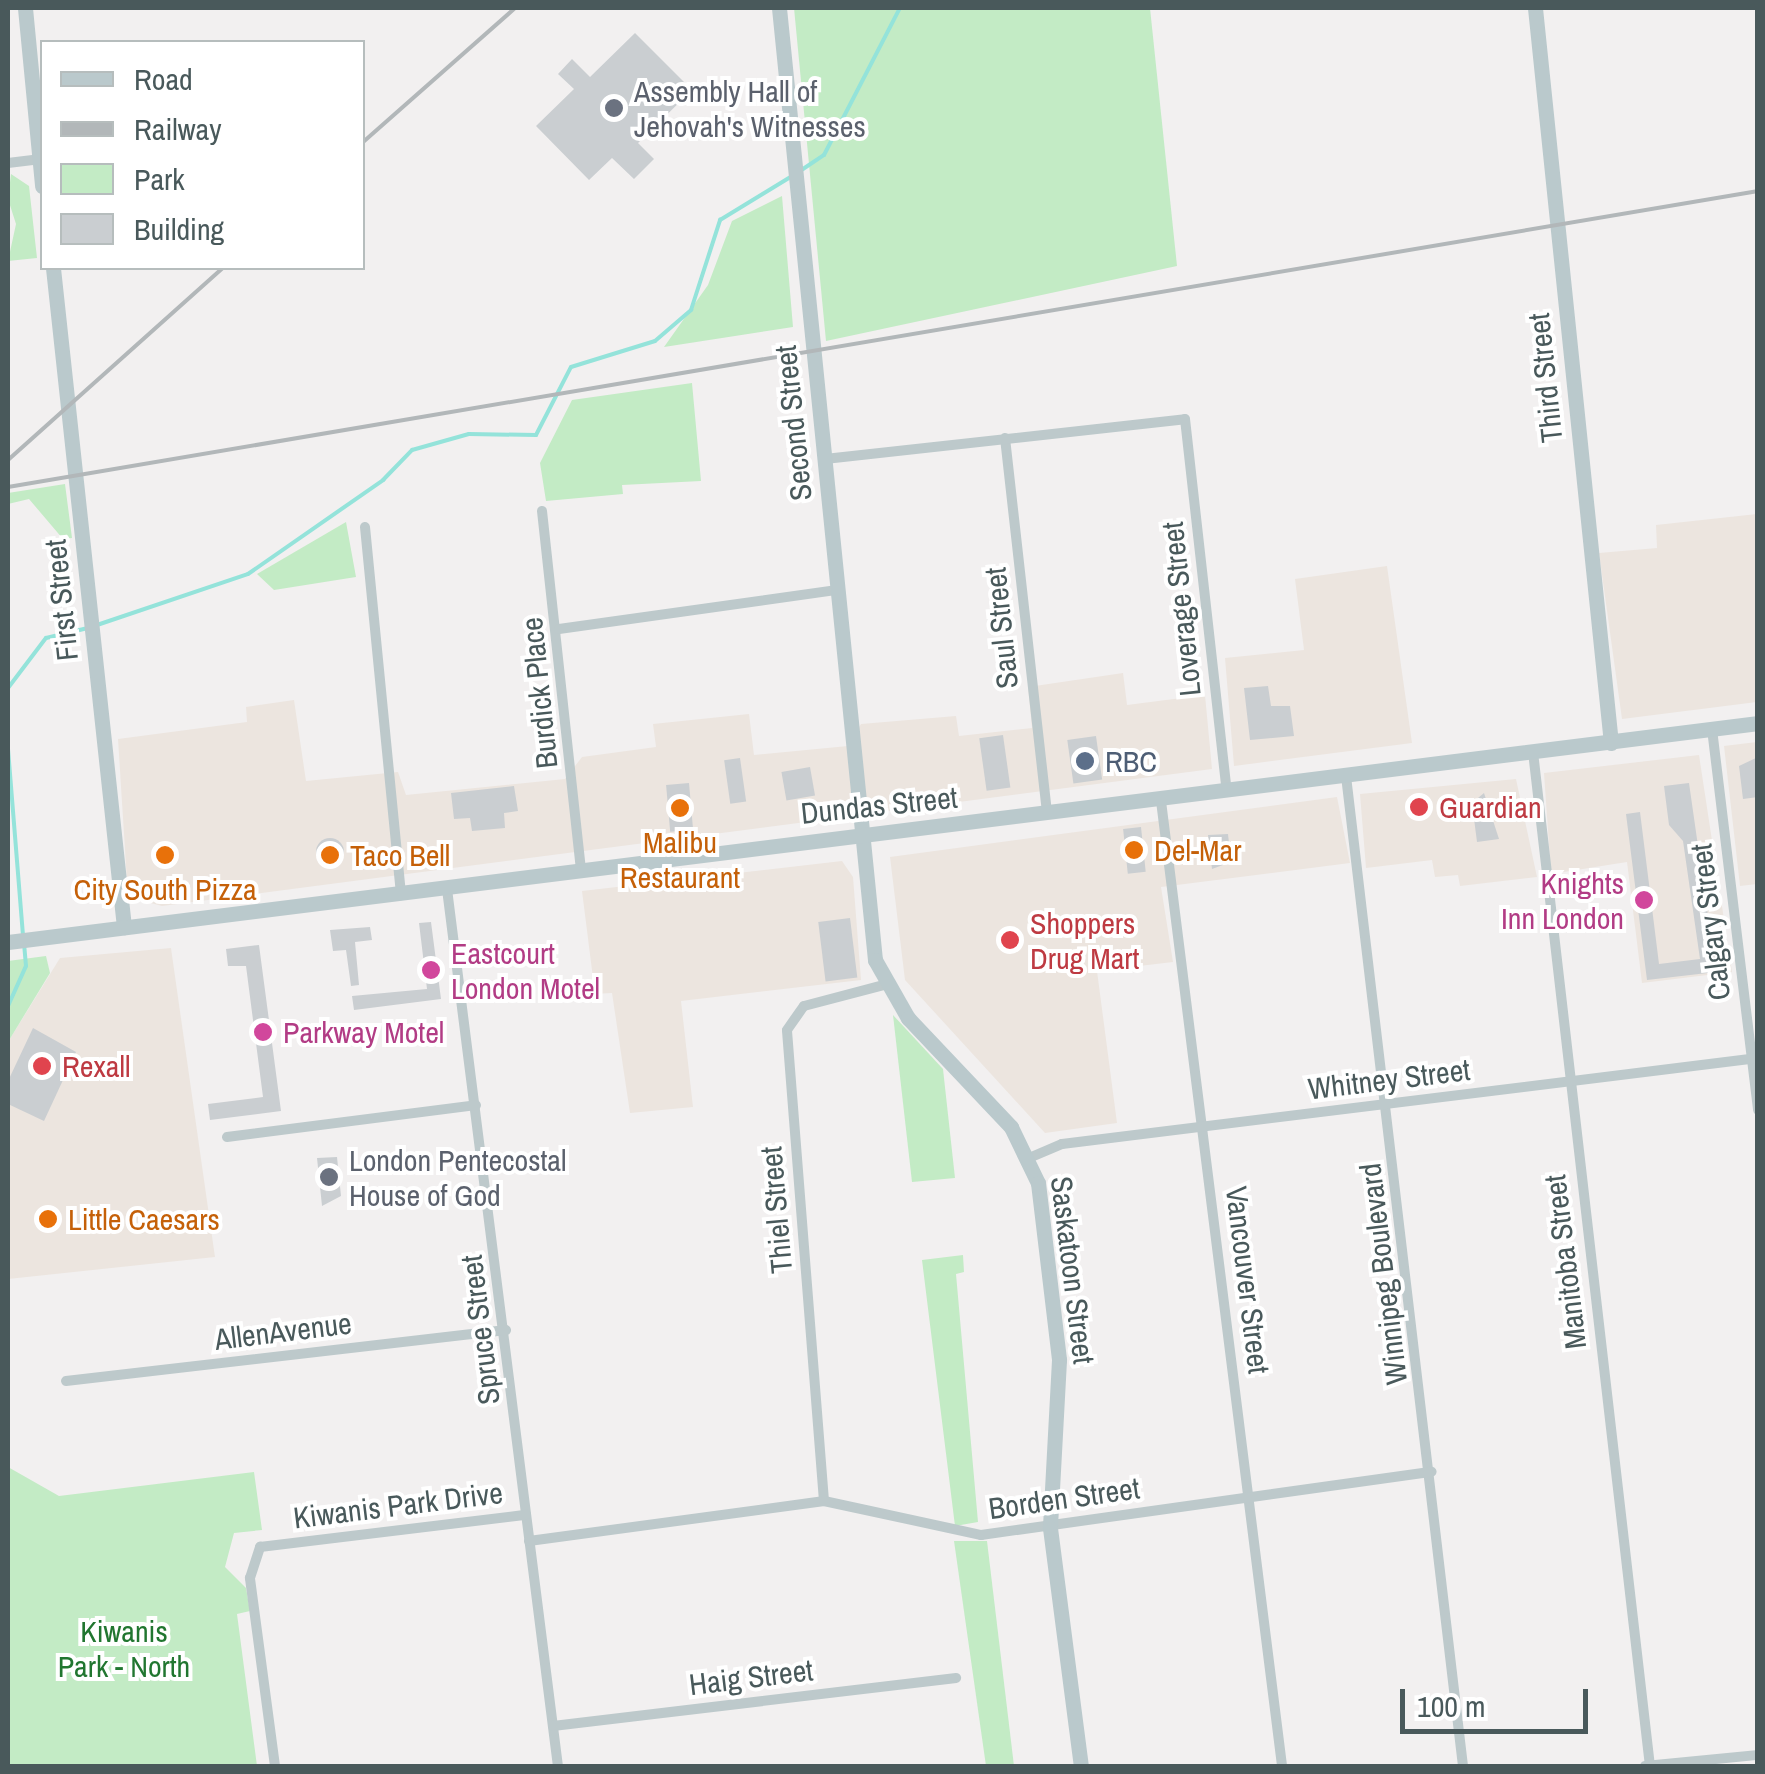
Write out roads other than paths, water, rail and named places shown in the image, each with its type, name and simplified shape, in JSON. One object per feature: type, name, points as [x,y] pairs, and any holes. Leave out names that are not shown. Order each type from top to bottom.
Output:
[{"type":"street","points":[[25,8],[40,168]]},
{"type":"street","name":"Second Street","points":[[779,8],[864,833]]},
{"type":"street","name":"Third Street","points":[[1535,8],[1611,743]]},
{"type":"street","points":[[8,163],[39,159]]},
{"type":"street","name":"First Street","points":[[52,270],[124,927]]},
{"type":"street","name":"Loverage Street","points":[[1005,438],[1185,419],[1228,792]]},
{"type":"street","points":[[825,459],[1005,438]]},
{"type":"street","name":"Saul Street","points":[[1005,438],[1048,813]]},
{"type":"street","name":"Burdick Place","points":[[542,511],[582,871]]},
{"type":"street","points":[[364,526],[402,895]]},
{"type":"street","points":[[558,629],[837,590]]},
{"type":"street","name":"Dundas Street","points":[[8,942],[402,895],[864,833],[1161,801],[1758,723]]},
{"type":"street","name":"Calgary Street","points":[[1712,729],[1758,1110]]},
{"type":"street","name":"Manitoba Street","points":[[1533,752],[1647,1766]]},
{"type":"street","name":"Winnipeg Boulevard","points":[[1346,776],[1432,1472],[1463,1766]]},
{"type":"street","name":"Vancouver Street","points":[[1161,801],[1282,1766]]},
{"type":"street","points":[[864,833],[884,985]]},
{"type":"street","name":"Spruce Street","points":[[447,889],[506,1330],[558,1766]]},
{"type":"street","name":"Saskatoon Street","points":[[884,985],[1011,1127],[1029,1158],[1059,1360],[1050,1528],[1082,1766]]},
{"type":"street","name":"Thiel Street","points":[[824,1500],[787,1030],[804,1006],[884,985]]},
{"type":"street","name":"Whitney Street","points":[[1029,1158],[1062,1144],[1754,1058]]},
{"type":"street","points":[[227,1137],[476,1106]]},
{"type":"street","name":"AllenAvenue","points":[[66,1382],[506,1330]]},
{"type":"street","name":"Borden Street","points":[[529,1542],[824,1500],[940,1531],[1050,1528],[1250,1494],[1432,1472]]},
{"type":"street","name":"Kiwanis Park Drive","points":[[274,1766],[250,1578],[260,1547],[526,1516]]},
{"type":"street","name":"Haig Street","points":[[553,1726],[956,1678]]},
{"type":"street","points":[[1647,1766],[1758,1755]]},
{"type":"waterway","points":[[800,171],[824,155],[900,8]]},
{"type":"waterway","points":[[97,625],[248,574],[383,480],[412,450],[469,434],[536,435],[571,367],[655,341],[691,310],[720,220],[792,176]]},
{"type":"waterway","points":[[8,688],[46,638],[88,628]]},
{"type":"waterway","points":[[8,749],[23,936]]},
{"type":"waterway","points":[[8,1006],[26,966],[24,945]]},
{"type":"railway","points":[[365,140],[515,8]]},
{"type":"railway","points":[[8,487],[1758,191]]},
{"type":"railway","points":[[8,460],[221,270]]},
{"type":"place","name":"Assembly Hall of Jehovah's Witnesses","points":[[614,108]]},
{"type":"place","name":"RBC","points":[[1085,761]]},
{"type":"place","name":"Guardian","points":[[1419,807]]},
{"type":"place","name":"Malibu Restaurant","points":[[680,808]]},
{"type":"place","name":"Del-Mar","points":[[1134,850]]},
{"type":"place","name":"City South Pizza","points":[[165,855]]},
{"type":"place","name":"Taco Bell","points":[[330,855]]},
{"type":"place","name":"Knights Inn London","points":[[1644,900]]},
{"type":"place","name":"Shoppers Drug Mart","points":[[1010,940]]},
{"type":"place","name":"Eastcourt London Motel","points":[[431,970]]},
{"type":"place","name":"Parkway Motel","points":[[263,1032]]},
{"type":"place","name":"Rexall","points":[[42,1066]]},
{"type":"place","name":"London Pentecostal House of God","points":[[329,1177]]},
{"type":"place","name":"Little Caesars","points":[[48,1219]]},
{"type":"park label","name":"Kiwanis Park - North","points":[[124,1648]]}]
